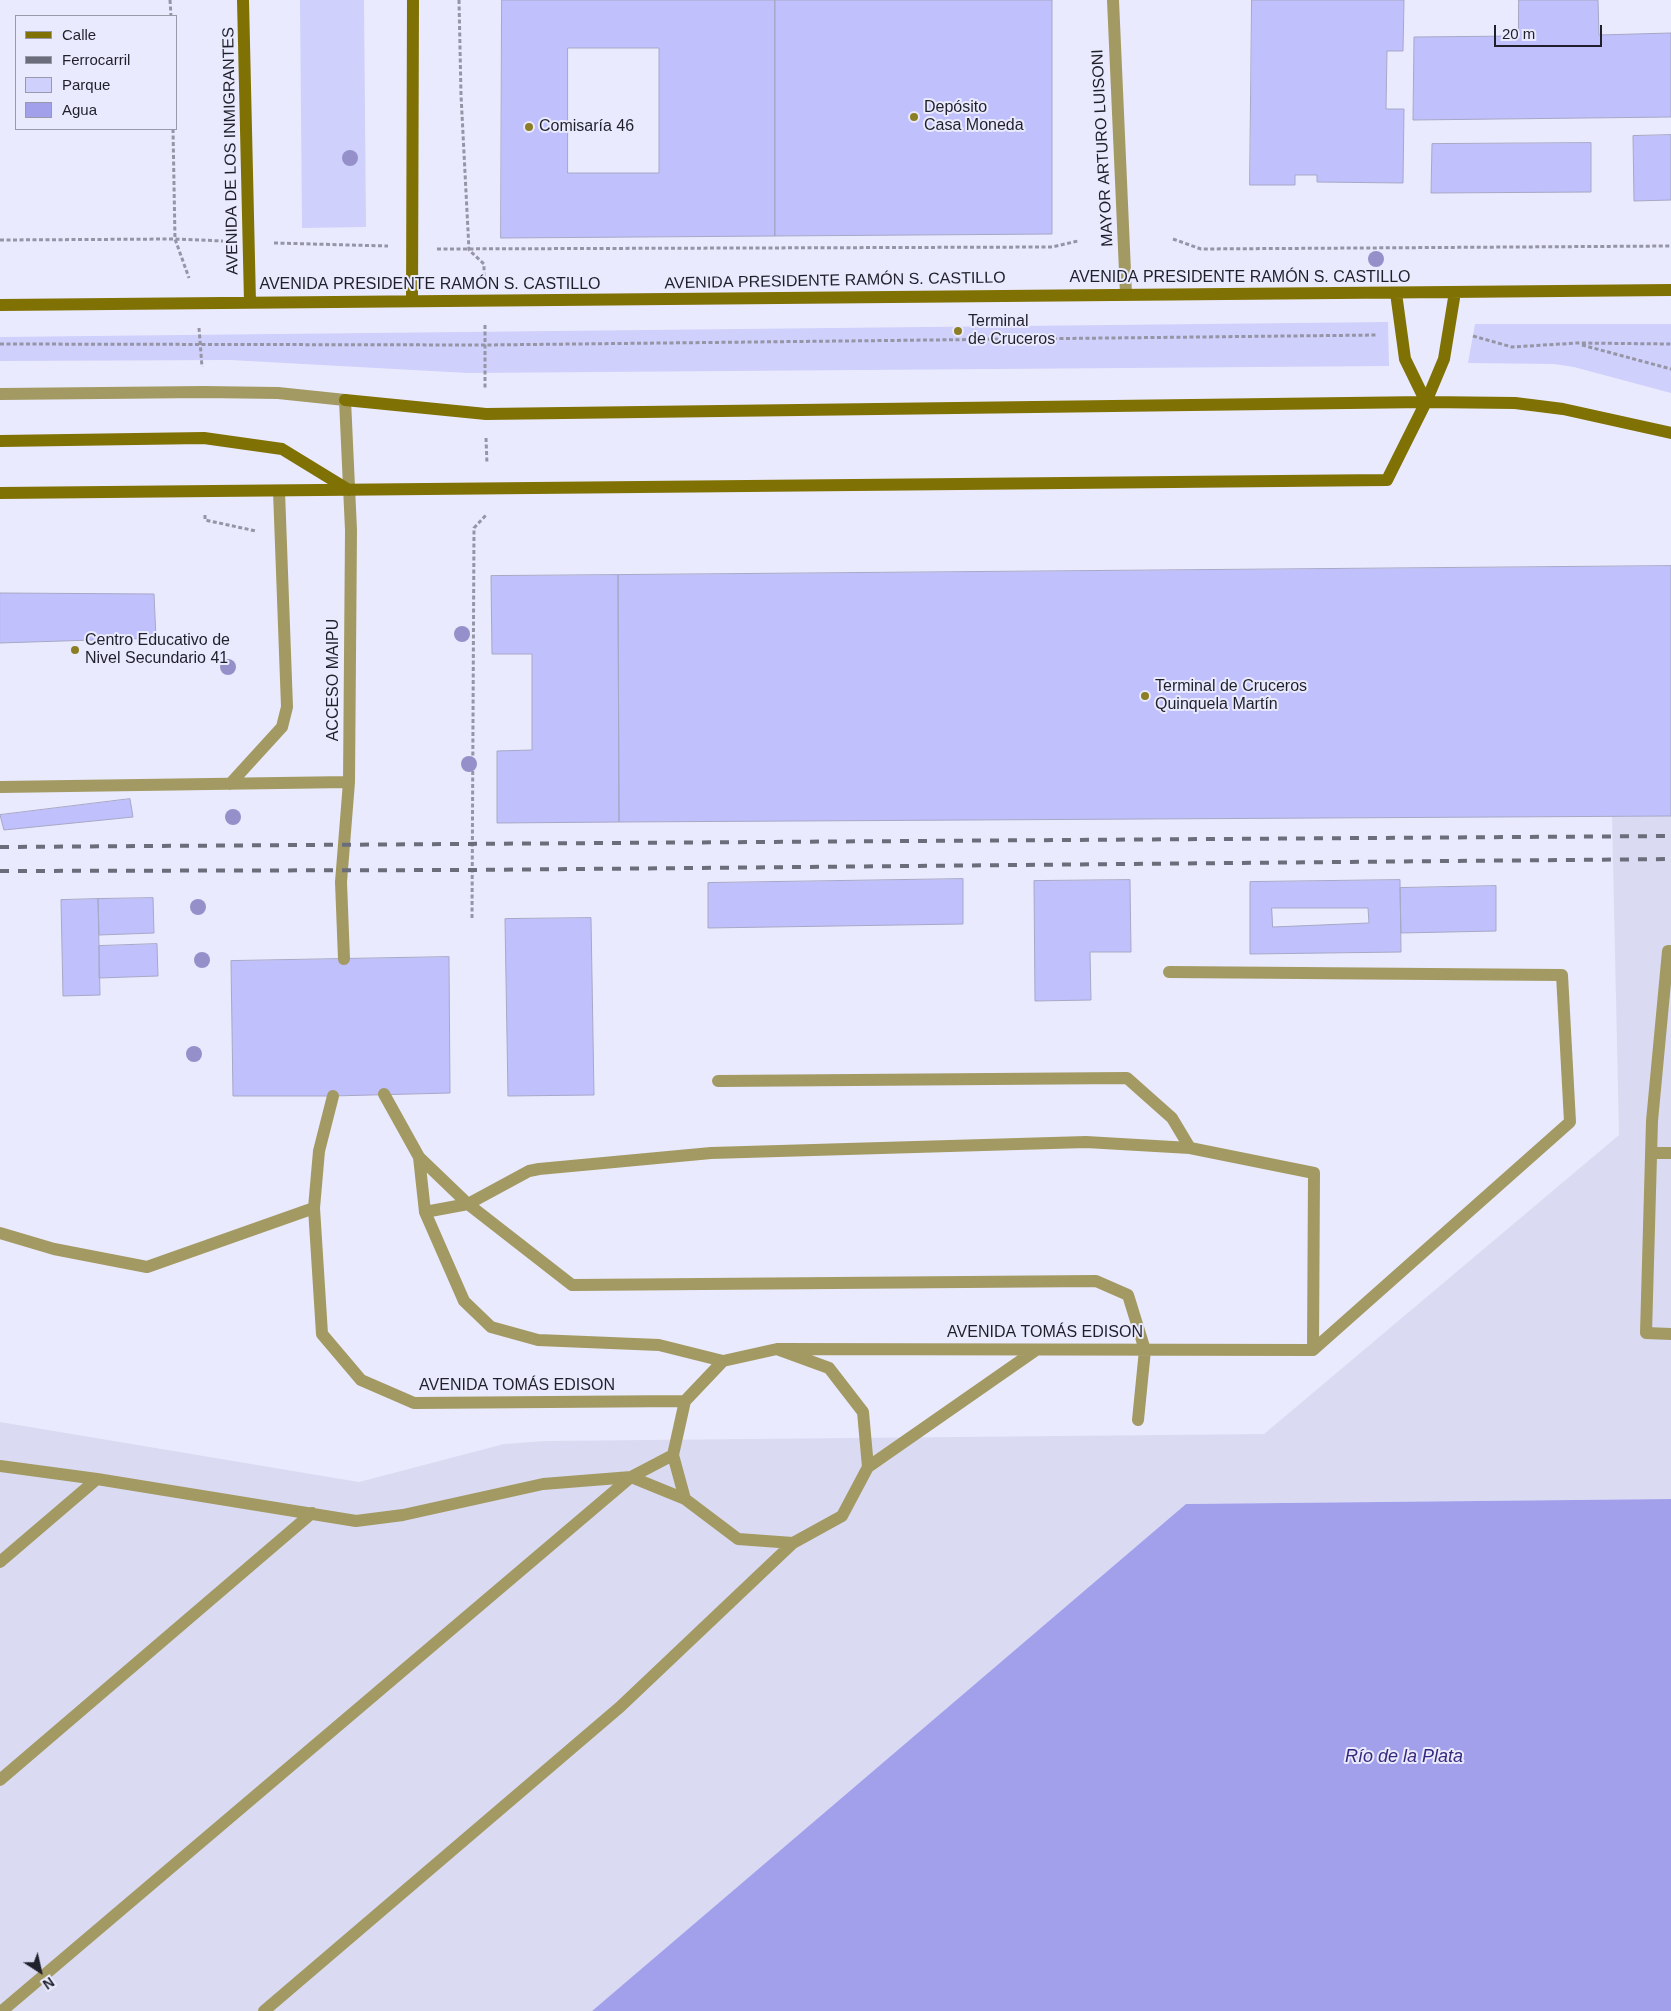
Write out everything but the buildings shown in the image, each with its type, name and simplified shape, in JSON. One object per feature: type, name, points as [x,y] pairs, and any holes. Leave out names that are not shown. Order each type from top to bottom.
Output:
[{"type":"main road","name":"AVENIDA DE LOS INMIGRANTES","points":[[243,0],[250,302]]},
{"type":"main road","points":[[412,302],[413,0]]},
{"type":"main road","name":"AVENIDA PRESIDENTE RAMÓN S. CASTILLO","points":[[0,305],[1671,290]]},
{"type":"main road","points":[[0,493],[1387,480],[1426,402],[1444,359],[1455,292]]},
{"type":"main road","points":[[1396,293],[1405,359],[1426,402]]},
{"type":"main road","points":[[345,400],[486,414],[1426,402],[1515,403],[1563,409],[1671,433]]},
{"type":"main road","points":[[0,441],[204,438],[282,449],[349,490]]},
{"type":"street","name":"MAYOR ARTURO LUISONI","points":[[1113,0],[1126,294]]},
{"type":"street","points":[[0,394],[278,393],[345,400]]},
{"type":"street","name":"ACCESO MAIPU","points":[[344,959],[341,882],[349,782],[351,530],[345,400]]},
{"type":"street","points":[[230,784],[282,727],[287,707],[279,491]]},
{"type":"street","points":[[0,787],[349,782]]},
{"type":"street","points":[[1671,951],[1668,951],[1652,1122],[1646,1333],[1671,1334]]},
{"type":"street","points":[[1169,972],[1562,975],[1570,1122],[1313,1350]]},
{"type":"street","points":[[718,1081],[1128,1078],[1172,1118],[1190,1148]]},
{"type":"street","points":[[384,1094],[419,1156],[468,1204],[572,1285],[1096,1281],[1128,1295],[1145,1350],[1138,1420]]},
{"type":"street","points":[[0,1233],[54,1249],[147,1267],[314,1208],[319,1152],[333,1096]]},
{"type":"street","points":[[426,1212],[468,1204],[529,1171],[711,1153],[1086,1142],[1190,1148],[1314,1173],[1313,1350]]},
{"type":"street","points":[[1651,1153],[1671,1153]]},
{"type":"street","points":[[419,1156],[426,1212],[464,1301],[491,1326],[538,1340],[659,1345],[723,1361],[685,1402],[673,1455],[685,1499]]},
{"type":"street","name":"AVENIDA TOMÁS EDISON","points":[[314,1208],[322,1334],[361,1380],[414,1403],[685,1402]]},
{"type":"street","points":[[777,1349],[830,1368],[863,1412],[868,1467]]},
{"type":"street","name":"AVENIDA TOMÁS EDISON","points":[[723,1361],[777,1349],[1313,1350]]},
{"type":"street","points":[[264,2011],[620,1707],[793,1543],[842,1516],[868,1467],[1036,1350]]},
{"type":"street","points":[[2,2011],[631,1477],[673,1455]]},
{"type":"street","points":[[0,1466],[97,1479],[356,1521],[403,1515],[543,1484],[631,1477],[685,1499],[738,1540],[793,1543]]},
{"type":"street","points":[[0,1562],[97,1479]]},
{"type":"street","points":[[0,1780],[312,1513]]},
{"type":"path","points":[[170,0],[171,15]]},
{"type":"path","points":[[459,0],[461,96],[469,250],[484,264],[489,512],[474,528],[472,918]]},
{"type":"path","points":[[173,130],[175,239],[197,302],[204,392]]},
{"type":"path","points":[[0,240],[175,239],[469,250],[1052,247],[1078,241]]},
{"type":"path","points":[[1173,239],[1201,249],[1671,246]]},
{"type":"path","points":[[0,344],[201,346],[485,345],[1401,335]]},
{"type":"path","points":[[1448,335],[1474,336],[1512,347],[1577,343],[1671,344]]},
{"type":"path","points":[[1577,343],[1671,369]]},
{"type":"path","points":[[204,492],[205,520],[262,533]]},
{"type":"shaded area","points":[[1671,816],[1671,1499],[1186,1504],[592,2011],[0,2011],[0,1422],[359,1482],[504,1444],[544,1441],[1264,1434],[1619,1135],[1612,817]]},
{"type":"green space","points":[[300,0],[364,0],[366,227],[302,228]]},
{"type":"green space","points":[[1388,322],[1389,366],[468,373],[230,360],[0,361],[0,337]]},
{"type":"green space","points":[[1475,324],[1671,324],[1671,393],[1574,367],[1554,364],[1468,363]]},
{"type":"water","name":"Río de la Plata","points":[[1671,1499],[1671,2011],[592,2011],[1186,1504]]},
{"type":"railway","points":[[0,847],[1671,836]]},
{"type":"railway","points":[[0,871],[471,870],[1671,859]]},
{"type":"place","name":"Depósito Casa Moneda","points":[[914,117]]},
{"type":"place","name":"Comisaría 46","points":[[529,127]]},
{"type":"place","name":"Terminal de Cruceros","points":[[958,331]]},
{"type":"place","name":"Centro Educativo de Nivel Secundario 41","points":[[75,650]]},
{"type":"place","name":"Terminal de Cruceros Quinquela Martín","points":[[1145,696]]}]
